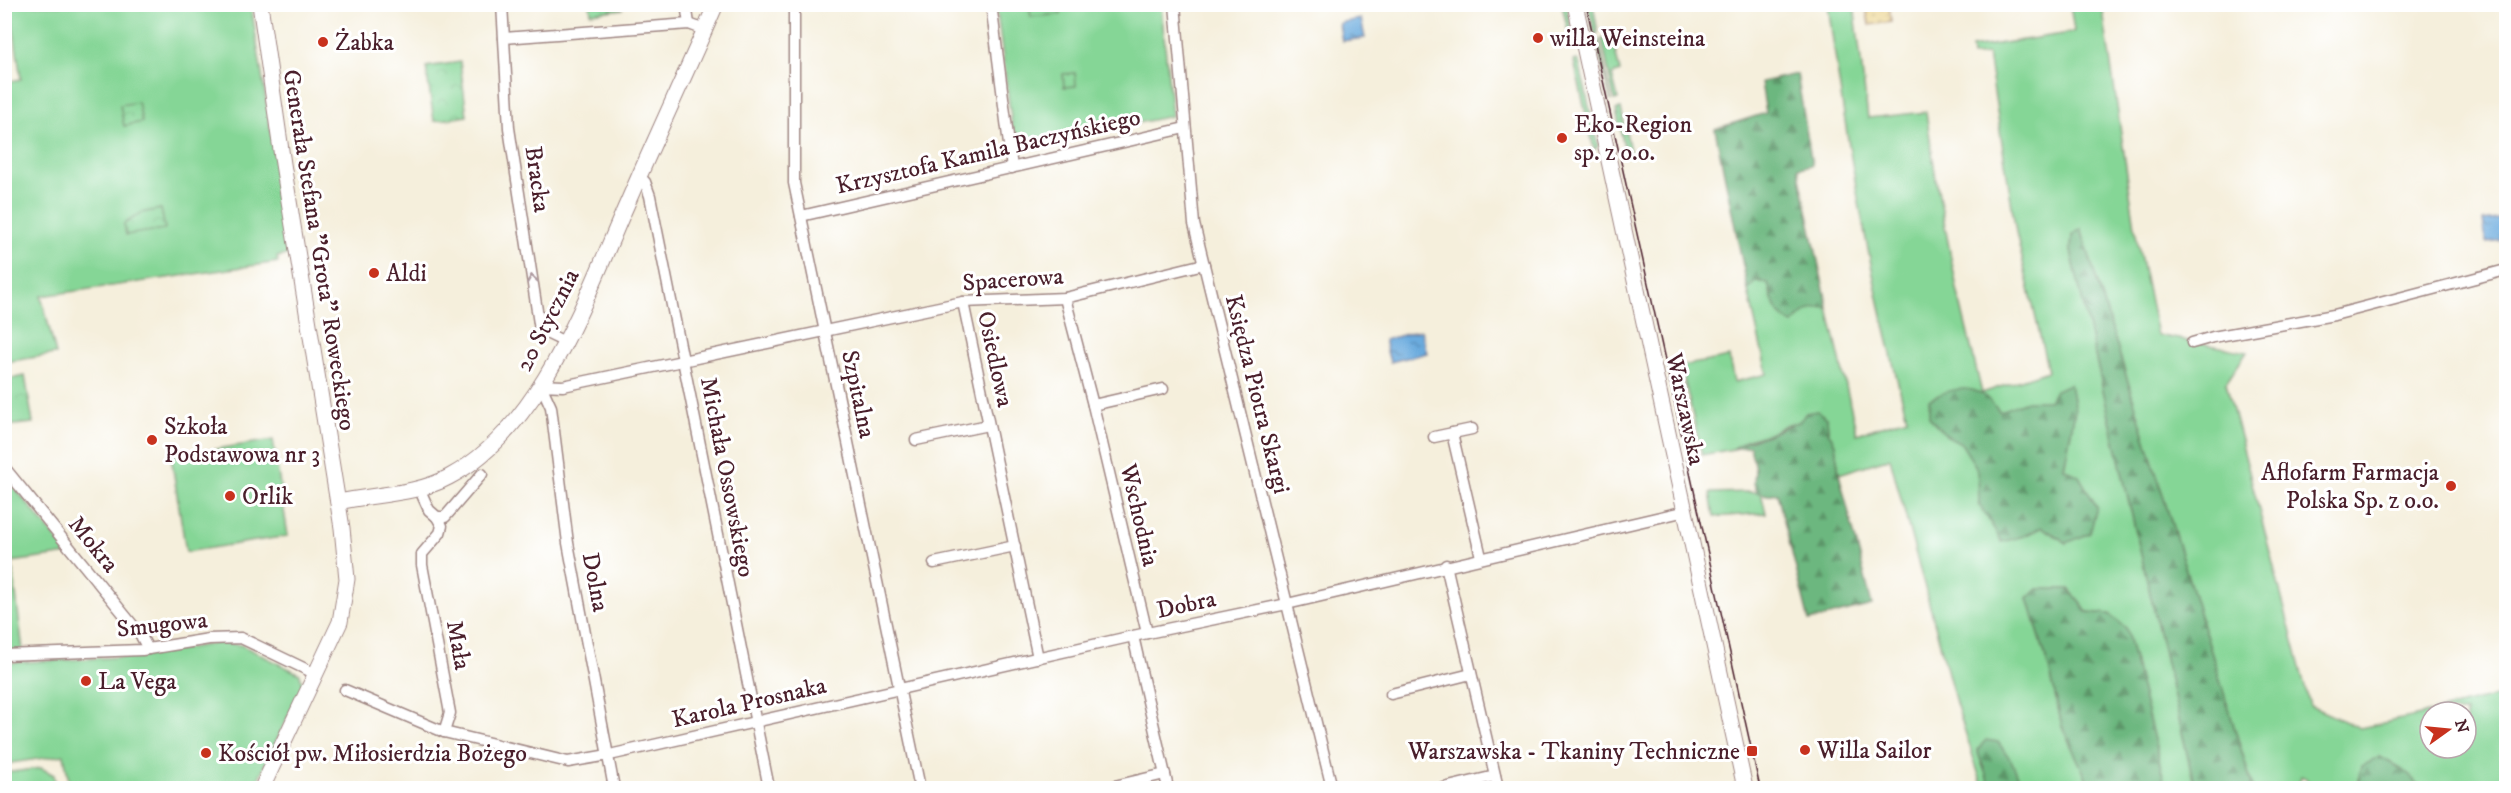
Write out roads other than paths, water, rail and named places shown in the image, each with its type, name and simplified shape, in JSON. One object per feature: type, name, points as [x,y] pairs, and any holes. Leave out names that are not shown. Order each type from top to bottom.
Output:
[{"type":"street","name":"Generała Stefana \"Grota\" Roweckiego","points":[[260,4],[338,501]]},
{"type":"street","name":"Bracka","points":[[502,4],[509,128],[540,330],[565,342]]},
{"type":"street","points":[[686,4],[689,24]]},
{"type":"street","name":"20 Stycznia","points":[[338,501],[419,488],[448,478],[469,465],[497,439],[541,385],[565,342],[716,4]]},
{"type":"street","name":"Szpitalna","points":[[794,4],[794,183],[920,789]]},
{"type":"street","points":[[991,4],[1012,168]]},
{"type":"street","name":"Księdza Piotra Skargi","points":[[1175,4],[1194,224],[1332,789]]},
{"type":"street","name":"Warszawska","points":[[1575,4],[1745,789]]},
{"type":"street","name":"Warszawska","points":[[1582,4],[1582,40]]},
{"type":"street","points":[[504,38],[689,24],[705,30]]},
{"type":"street","name":"Krzysztofa Kamila Baczyńskiego","points":[[801,216],[1185,128]]},
{"type":"street","name":"Michała Ossowskiego","points":[[639,176],[645,182],[650,196],[769,789]]},
{"type":"street","name":"Spacerowa","points":[[541,385],[563,386],[963,302],[1065,298],[1204,264]]},
{"type":"street","points":[[2192,343],[2212,337],[2334,315],[2506,270]]},
{"type":"street","name":"Wschodnia","points":[[1065,298],[1147,633]]},
{"type":"street","name":"Osiedlowa","points":[[963,302],[1038,658]]},
{"type":"street","name":"Dolna","points":[[541,385],[551,407],[568,543],[614,789]]},
{"type":"street","points":[[1093,405],[1163,389]]},
{"type":"street","name":"Osiedlowa","points":[[916,440],[988,425]]},
{"type":"street","points":[[1434,437],[1472,429]]},
{"type":"street","points":[[1452,433],[1481,557]]},
{"type":"street","name":"Mokra","points":[[4,467],[140,634],[148,649]]},
{"type":"street","points":[[419,488],[429,510],[437,517],[445,517],[482,474]]},
{"type":"street","points":[[262,789],[339,622],[345,600],[346,557],[338,501]]},
{"type":"street","name":"Dobra","points":[[900,689],[1287,604],[1686,511]]},
{"type":"street","name":"Mała","points":[[437,517],[442,526],[440,533],[422,554],[422,566],[450,713],[444,732]]},
{"type":"street","points":[[934,563],[1015,546]]},
{"type":"street","points":[[1446,566],[1498,789]]},
{"type":"street","points":[[1133,636],[1168,789]]},
{"type":"street","name":"Smugowa","points":[[4,655],[148,649],[209,639],[241,638],[316,674]]},
{"type":"street","points":[[1391,694],[1472,674]]},
{"type":"street","name":"Karola Prosnaka","points":[[607,756],[900,689]]},
{"type":"street","points":[[345,690],[444,732],[568,762],[607,756]]},
{"type":"street","points":[[1106,789],[1165,774]]},
{"type":"street","points":[[1444,789],[1495,776]]},
{"type":"water","points":[[1361,19],[1365,38],[1342,41],[1339,24]]},
{"type":"water","points":[[2506,218],[2506,240],[2486,242],[2483,221]]},
{"type":"water","points":[[1421,330],[1427,353],[1390,362],[1384,340]]},
{"type":"tram line","points":[[1586,4],[1760,788]]},
{"type":"place","name":"willa Weinsteina","points":[[1538,38]]},
{"type":"place","name":"Żabka","points":[[323,42]]},
{"type":"place","name":"Eko-Region sp. z o.o.","points":[[1562,138]]},
{"type":"place","name":"Aldi","points":[[374,273]]},
{"type":"place","name":"Szkoła Podstawowa nr 3","points":[[152,440]]},
{"type":"place","name":"Aflofarm Farmacja Polska Sp. z o.o.","points":[[2451,486]]},
{"type":"place","name":"Orlik","points":[[230,496]]},
{"type":"place","name":"La Vega","points":[[86,681]]},
{"type":"place","name":"Willa Sailor","points":[[1805,750]]},
{"type":"place","name":"Warszawska - Tkaniny Techniczne","points":[[1752,751]]},
{"type":"place","name":"Kościół pw. Miłosierdzia Bożego","points":[[206,753]]}]
